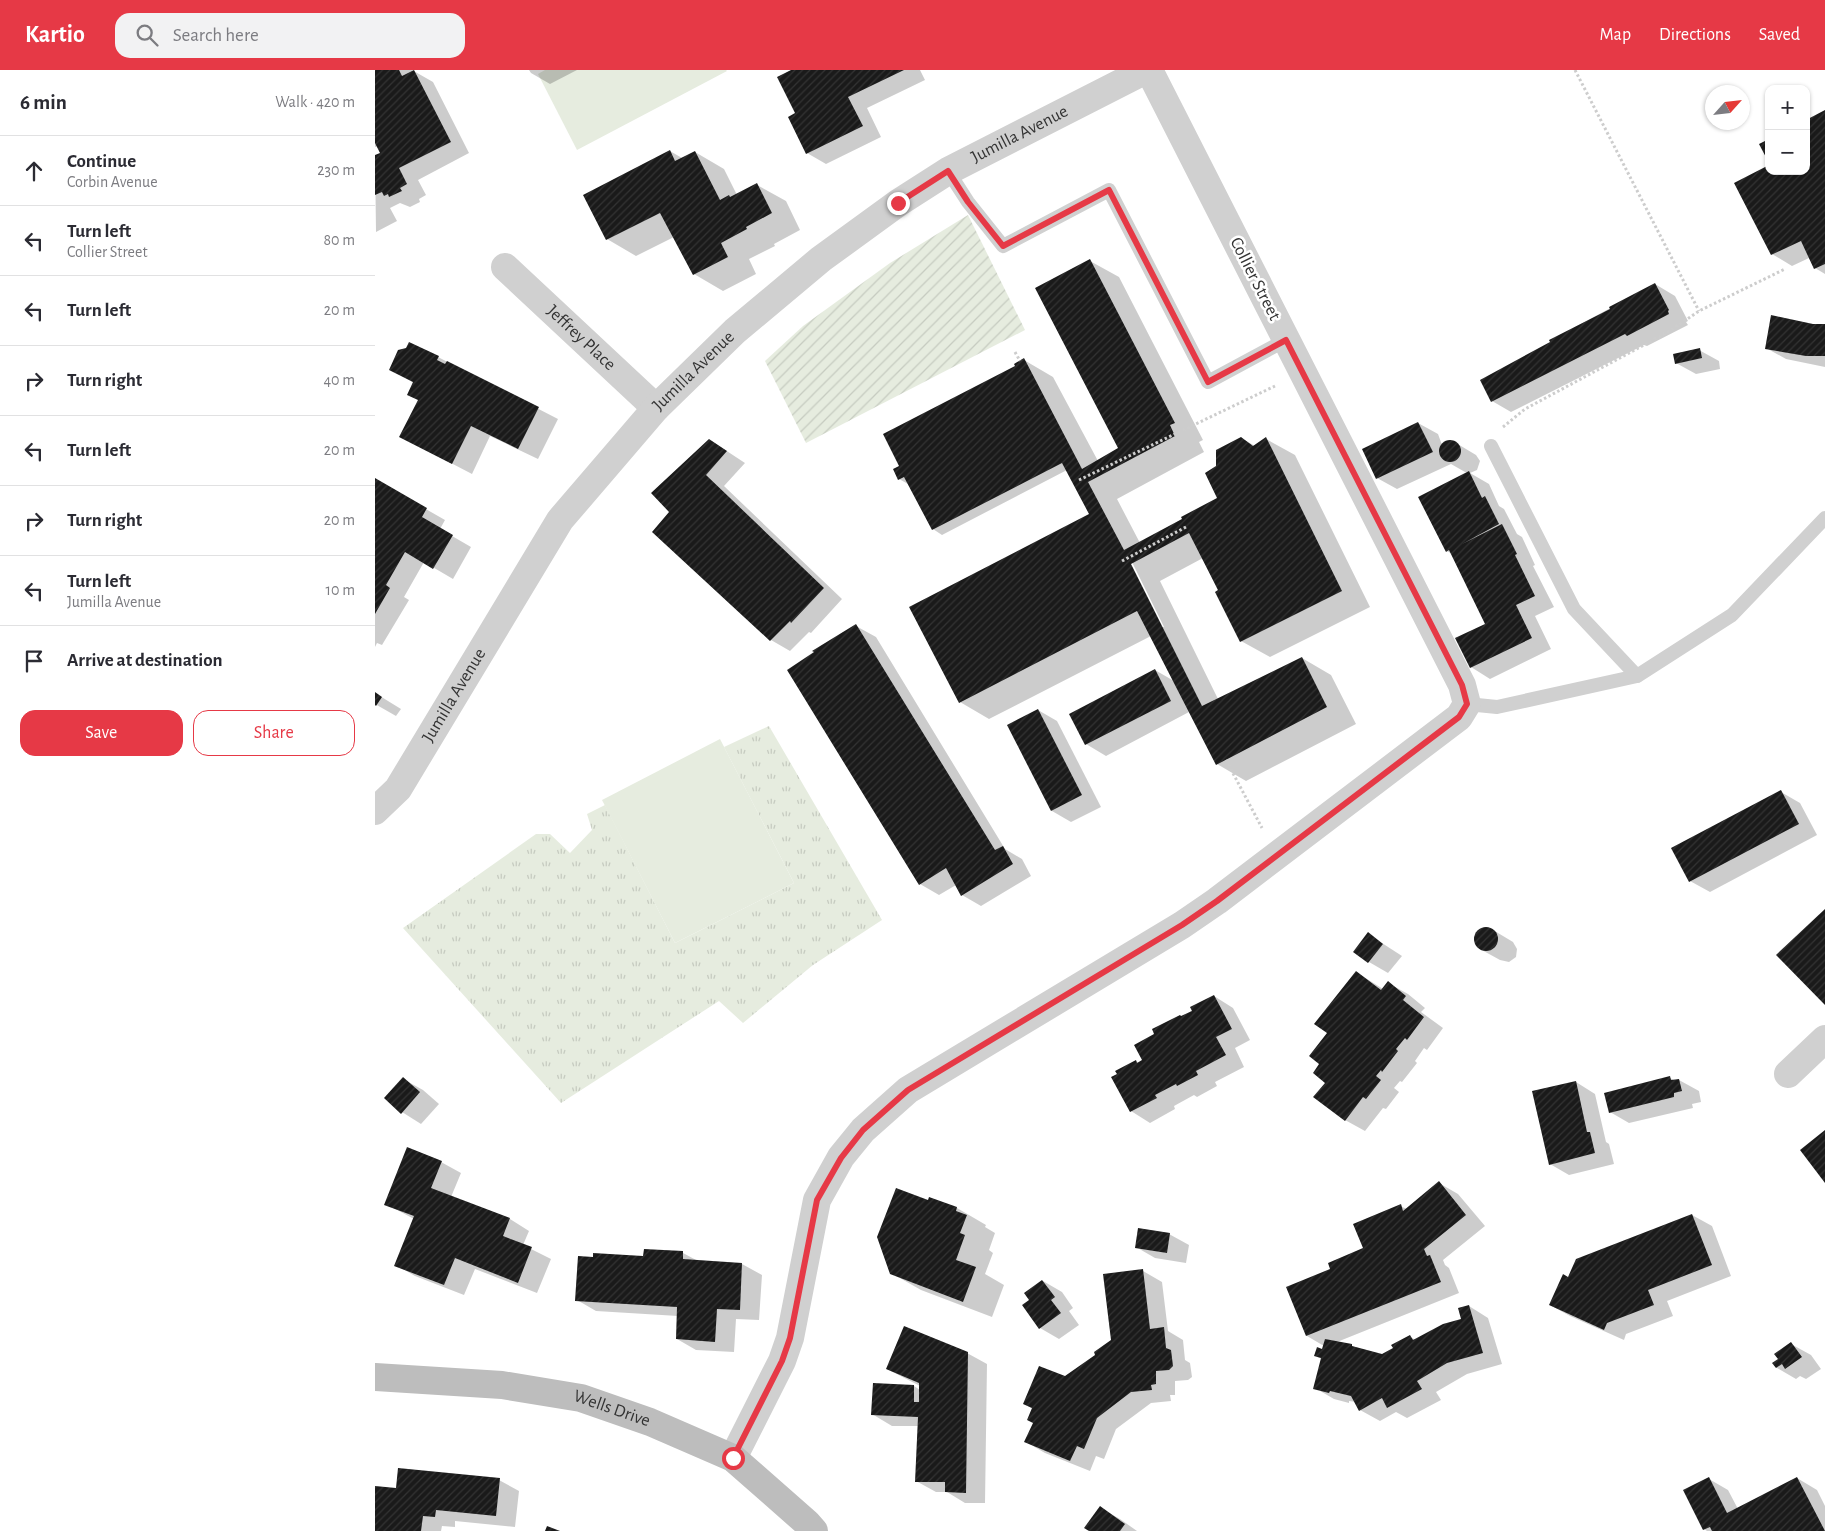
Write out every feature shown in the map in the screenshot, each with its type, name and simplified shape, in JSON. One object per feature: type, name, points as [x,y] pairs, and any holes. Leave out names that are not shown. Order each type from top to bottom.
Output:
[{"type":"main road","name":"Wells Drive","points":[[375,1376],[502,1385],[581,1398],[650,1422],[733,1458],[814,1531]]},
{"type":"street","name":"Jumilla Avenue","points":[[375,811],[398,789],[560,520],[656,408],[735,331],[821,259],[898,203],[948,171],[1147,70]]},
{"type":"street","name":"Collier Street","points":[[1147,70],[1462,685],[1467,704]]},
{"type":"street","name":"Jeffrey Place","points":[[505,267],[656,408]]},
{"type":"street","points":[[733,1458],[782,1361],[790,1338],[817,1200],[841,1158],[863,1130],[908,1090],[1182,925],[1217,901],[1459,717],[1467,704]]},
{"type":"street","points":[[1788,1074],[1825,1039]]},
{"type":"lane","points":[[948,171],[968,202],[1003,246],[1109,190],[1208,382],[1286,340]]},
{"type":"lane","points":[[1491,446],[1574,609],[1637,676]]},
{"type":"lane","points":[[1467,704],[1497,707],[1637,676],[1732,615],[1825,518]]},
{"type":"path","points":[[1575,70],[1699,311]]},
{"type":"path","points":[[1491,446],[1503,427],[1525,410],[1670,331],[1699,311],[1785,269]]},
{"type":"path","points":[[1015,352],[1020,361]]},
{"type":"path","points":[[1079,480],[1282,383]]},
{"type":"path","points":[[1122,561],[1186,527]]},
{"type":"path","points":[[1226,760],[1264,831]]},
{"type":"green space","points":[[545,70],[727,71],[577,150],[538,74]]},
{"type":"green space","points":[[968,215],[1025,330],[806,443],[765,361],[803,326],[890,263]]},
{"type":"green space","points":[[769,726],[882,920],[813,965],[743,1023],[719,1001],[561,1103],[403,928],[536,834],[550,834],[570,853],[592,830],[587,814],[605,805],[675,943],[794,883],[724,747]]},
{"type":"green space","points":[[720,739],[794,883],[675,943],[602,800]]},
{"type":"building","points":[[375,70],[399,70],[402,76],[414,70],[451,142],[399,168],[407,184],[400,188],[402,191],[389,197],[388,194],[384,196],[382,192],[375,195],[375,155],[380,153],[375,143]]},
{"type":"building","points":[[791,70],[904,70],[848,97],[863,126],[806,154],[788,117],[795,113],[777,77]]},
{"type":"building","points":[[1825,110],[1825,264],[1814,269],[1801,241],[1771,255],[1734,183],[1765,167],[1765,175],[1810,175],[1810,118]]},
{"type":"building","points":[[1765,141],[1765,155],[1759,144]]},
{"type":"building","points":[[670,150],[675,161],[695,151],[720,200],[757,183],[772,213],[721,243],[728,257],[693,275],[660,213],[606,240],[583,195]]},
{"type":"building","points":[[1090,259],[1175,423],[1170,425],[1175,436],[1088,482],[1124,550],[1217,498],[1205,473],[1216,466],[1216,450],[1241,437],[1253,446],[1266,437],[1342,591],[1240,642],[1215,592],[1218,590],[1189,533],[1131,564],[1202,706],[1302,657],[1327,707],[1216,765],[1137,611],[959,703],[909,607],[1089,514],[1062,463],[932,530],[904,477],[898,480],[893,469],[899,466],[883,434],[1015,366],[1014,364],[1024,358],[1082,469],[1118,448],[1035,288]]},
{"type":"building","points":[[1655,283],[1669,310],[1669,314],[1627,336],[1625,334],[1491,402],[1480,380],[1550,342],[1549,340],[1610,309],[1609,307]]},
{"type":"building","points":[[1771,315],[1813,324],[1825,324],[1825,356],[1806,356],[1765,349]]},
{"type":"building","points":[[409,342],[439,356],[437,360],[445,364],[447,361],[539,407],[518,449],[471,426],[452,464],[399,437],[418,400],[407,395],[413,382],[389,370],[398,350],[406,348]]},
{"type":"building","points":[[1700,348],[1702,358],[1675,364],[1673,354]]},
{"type":"building","points":[[1418,422],[1433,452],[1376,479],[1362,449]]},
{"type":"building","points":[[709,439],[727,451],[706,475],[824,588],[791,623],[790,621],[770,641],[652,532],[669,512],[651,493]]},
{"type":"building","points":[[1450,440],[1458,443],[1461,451],[1458,459],[1450,462],[1442,459],[1439,451],[1442,443]]},
{"type":"building","points":[[1469,471],[1482,498],[1485,496],[1499,524],[1462,544],[1502,524],[1535,596],[1516,605],[1532,638],[1470,668],[1455,638],[1485,624],[1449,550],[1446,552],[1418,497]]},
{"type":"building","points":[[375,478],[427,508],[422,517],[453,535],[433,569],[405,552],[386,585],[390,588],[375,614]]},
{"type":"building","points":[[856,624],[995,850],[1003,846],[1013,864],[961,896],[946,868],[919,885],[787,670],[814,652],[812,651]]},
{"type":"building","points":[[1155,669],[1171,701],[1085,745],[1069,714]]},
{"type":"building","points":[[375,692],[382,697],[376,706],[375,705]]},
{"type":"building","points":[[1038,709],[1082,795],[1051,811],[1007,725]]},
{"type":"building","points":[[1781,790],[1799,824],[1689,882],[1671,848]]},
{"type":"building","points":[[1825,909],[1825,1005],[1776,955]]},
{"type":"building","points":[[1486,927],[1495,930],[1498,939],[1495,948],[1486,951],[1477,948],[1474,939],[1477,930]]},
{"type":"building","points":[[1368,932],[1383,944],[1368,963],[1353,952]]},
{"type":"building","points":[[1356,971],[1381,990],[1388,981],[1406,996],[1403,1000],[1424,1017],[1407,1040],[1405,1038],[1396,1049],[1398,1051],[1382,1072],[1381,1070],[1376,1076],[1381,1080],[1366,1099],[1363,1097],[1345,1121],[1313,1097],[1325,1083],[1313,1073],[1319,1064],[1309,1056],[1327,1033],[1314,1024]]},
{"type":"building","points":[[1214,995],[1232,1029],[1216,1037],[1226,1055],[1196,1071],[1198,1075],[1155,1095],[1157,1098],[1130,1112],[1111,1077],[1117,1074],[1115,1071],[1136,1060],[1137,1063],[1142,1060],[1134,1045],[1154,1034],[1152,1029],[1192,1011],[1190,1007]]},
{"type":"building","points":[[1670,1076],[1671,1080],[1679,1079],[1682,1091],[1674,1093],[1674,1097],[1609,1113],[1604,1093]]},
{"type":"building","points":[[403,1077],[420,1092],[401,1114],[384,1098]]},
{"type":"building","points":[[1576,1081],[1587,1132],[1590,1132],[1595,1153],[1549,1165],[1532,1091]]},
{"type":"building","points":[[1825,1130],[1825,1183],[1800,1150]]},
{"type":"building","points":[[407,1147],[442,1161],[431,1188],[510,1218],[503,1236],[532,1247],[518,1283],[455,1258],[444,1285],[394,1266],[414,1216],[384,1205]]},
{"type":"building","points":[[1439,1181],[1466,1215],[1424,1249],[1427,1256],[1430,1255],[1441,1282],[1306,1336],[1286,1287],[1330,1269],[1328,1263],[1363,1248],[1353,1224],[1401,1204],[1403,1211]]},
{"type":"building","points":[[896,1188],[928,1200],[929,1197],[957,1207],[956,1211],[967,1215],[960,1233],[965,1235],[956,1260],[976,1267],[963,1302],[890,1274],[877,1237]]},
{"type":"building","points":[[1692,1214],[1712,1265],[1648,1290],[1654,1305],[1607,1323],[1604,1330],[1549,1305],[1563,1274],[1568,1277],[1576,1259]]},
{"type":"building","points":[[1138,1228],[1170,1233],[1167,1253],[1135,1248]]},
{"type":"building","points":[[644,1249],[683,1251],[683,1259],[742,1263],[740,1310],[717,1309],[715,1342],[676,1339],[677,1307],[575,1301],[578,1256],[593,1257],[593,1253],[643,1256]]},
{"type":"building","points":[[1143,1269],[1150,1329],[1164,1327],[1166,1348],[1171,1350],[1173,1366],[1169,1370],[1156,1371],[1156,1384],[1151,1385],[1152,1390],[1131,1392],[1097,1418],[1084,1449],[1077,1446],[1070,1461],[1024,1442],[1033,1423],[1027,1420],[1032,1408],[1023,1404],[1039,1366],[1065,1376],[1095,1355],[1094,1352],[1111,1340],[1103,1274]]},
{"type":"building","points":[[1042,1280],[1055,1297],[1051,1300],[1061,1313],[1039,1329],[1022,1305],[1029,1300],[1024,1293]]},
{"type":"building","points":[[1469,1305],[1483,1353],[1447,1363],[1417,1381],[1422,1389],[1387,1408],[1382,1398],[1359,1411],[1351,1396],[1313,1389],[1321,1358],[1314,1356],[1317,1347],[1322,1349],[1325,1339],[1352,1344],[1352,1346],[1382,1354],[1393,1348],[1391,1345],[1410,1335],[1413,1340],[1443,1324],[1461,1319],[1458,1308]]},
{"type":"building","points":[[904,1326],[968,1352],[966,1493],[945,1492],[945,1482],[915,1482],[918,1417],[871,1415],[873,1383],[914,1385],[914,1402],[919,1402],[919,1383],[886,1369]]},
{"type":"building","points":[[1791,1342],[1802,1357],[1785,1369],[1782,1364],[1776,1368],[1772,1363],[1778,1359],[1774,1354]]},
{"type":"building","points":[[398,1468],[500,1478],[496,1516],[436,1510],[435,1517],[423,1516],[421,1531],[375,1531],[375,1486],[396,1488]]},
{"type":"building","points":[[1709,1477],[1727,1513],[1797,1477],[1825,1531],[1712,1531],[1710,1527],[1703,1530],[1683,1490]]},
{"type":"building","points":[[1100,1506],[1125,1524],[1120,1531],[1089,1531],[1084,1528]]},
{"type":"building","points":[[547,1526],[560,1531],[545,1531]]},
{"type":"route","points":[[733,1458],[782,1361],[790,1338],[817,1200],[841,1158],[863,1130],[908,1090],[1182,925],[1217,901],[1459,717],[1467,704],[1462,685],[1286,340],[1208,382],[1109,190],[1003,246],[968,202],[948,171],[898,203]]}]
